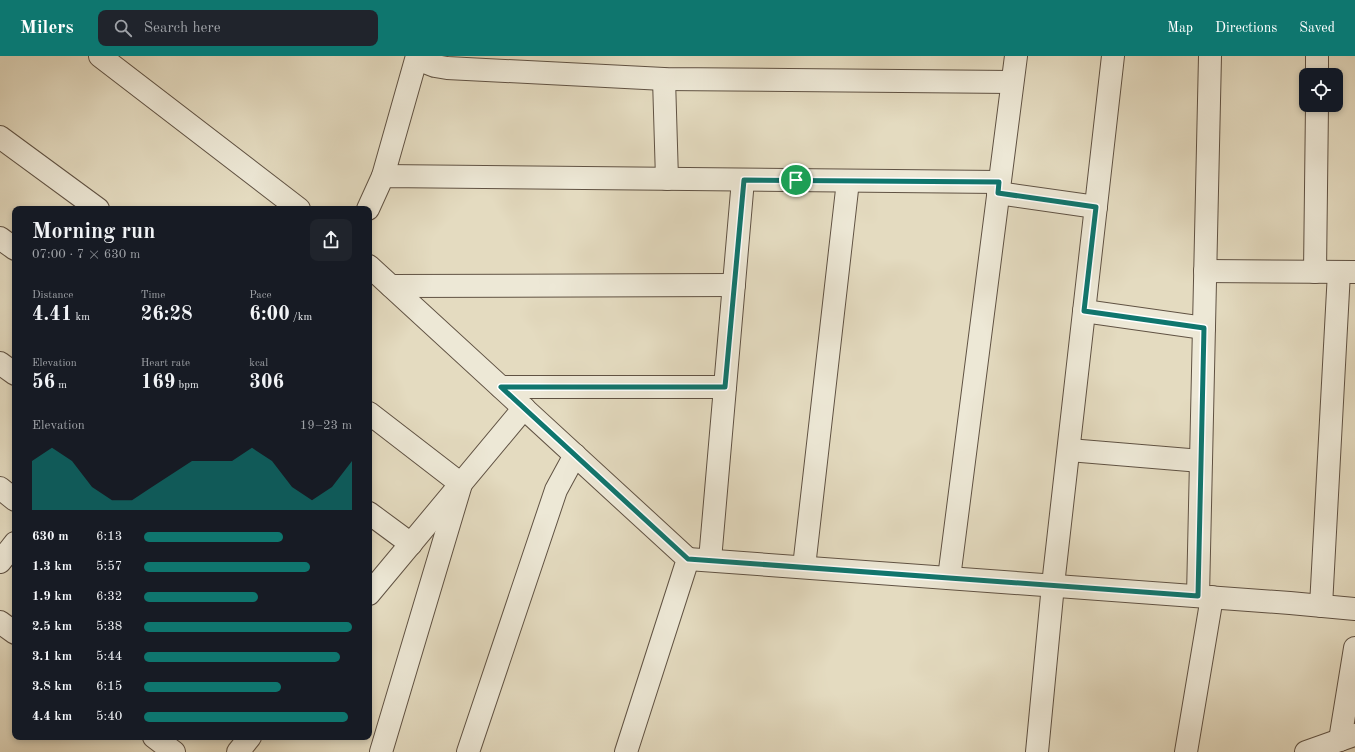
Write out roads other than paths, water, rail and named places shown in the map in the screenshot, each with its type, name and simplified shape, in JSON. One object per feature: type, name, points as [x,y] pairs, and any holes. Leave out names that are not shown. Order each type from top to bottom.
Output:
[{"type":"street","points":[[949,578],[1016,56]]},
{"type":"street","points":[[1037,752],[1053,585],[1113,56]]},
{"type":"street","points":[[1186,752],[1205,596],[1201,460],[1210,56]]},
{"type":"street","points":[[1317,56],[1317,68]]},
{"type":"street","points":[[369,206],[383,176],[417,58],[435,66],[447,68],[664,79],[1012,82]]},
{"type":"street","points":[[110,59],[294,206]]},
{"type":"street","points":[[664,79],[667,179]]},
{"type":"street","points":[[1315,272],[1316,112]]},
{"type":"street","points":[[0,137],[94,206]]},
{"type":"street","points":[[383,176],[848,181],[999,188],[1096,207]]},
{"type":"street","points":[[710,560],[744,180]]},
{"type":"street","points":[[804,567],[848,181]]},
{"type":"street","points":[[0,238],[12,247]]},
{"type":"street","points":[[372,269],[688,559],[1205,596],[1355,609]]},
{"type":"street","points":[[1205,271],[1347,272],[1321,606]]},
{"type":"street","points":[[391,286],[734,285]]},
{"type":"street","points":[[1084,311],[1204,328]]},
{"type":"street","points":[[0,363],[12,372]]},
{"type":"street","points":[[501,387],[725,387]]},
{"type":"street","points":[[372,590],[524,408]]},
{"type":"street","points":[[372,415],[461,484]]},
{"type":"street","points":[[1069,450],[1201,460]]},
{"type":"street","points":[[468,752],[556,490],[575,455]]},
{"type":"street","points":[[381,752],[461,484]]},
{"type":"street","points":[[0,488],[12,498]]},
{"type":"street","points":[[372,515],[411,544]]},
{"type":"street","points":[[0,562],[12,547]]},
{"type":"street","points":[[626,752],[688,559]]},
{"type":"street","points":[[0,622],[12,631]]},
{"type":"street","points":[[1306,752],[1347,737],[1355,648]]},
{"type":"street","points":[[158,740],[174,752]]},
{"type":"street","points":[[238,752],[248,740]]}]
